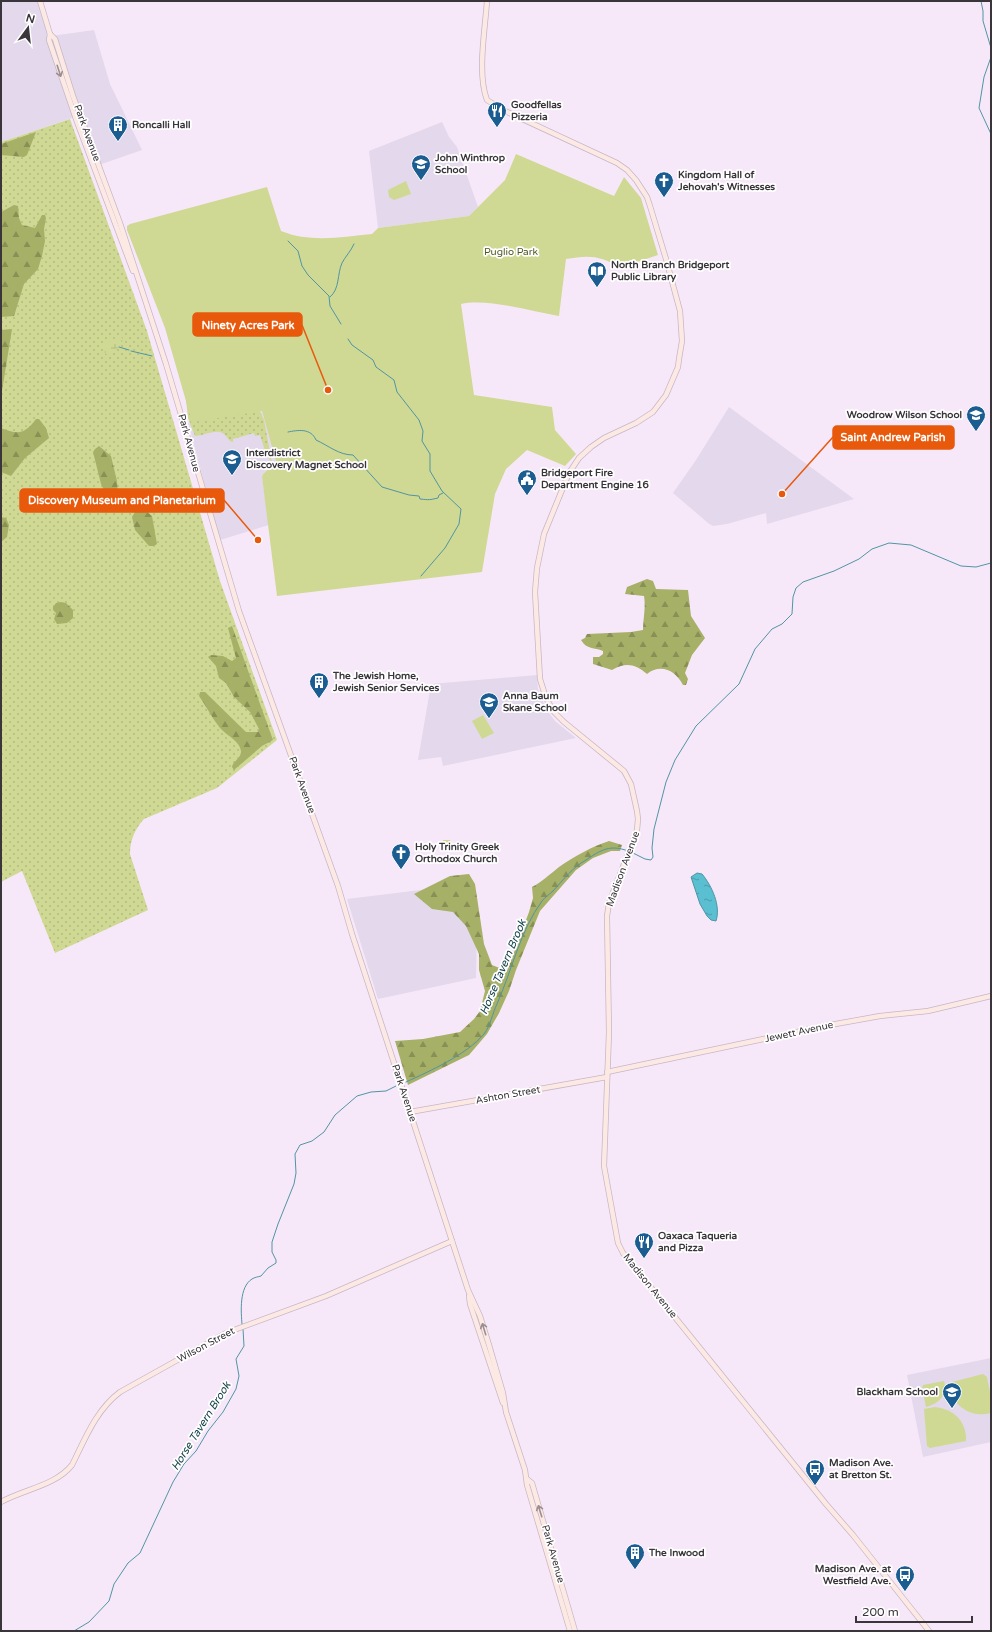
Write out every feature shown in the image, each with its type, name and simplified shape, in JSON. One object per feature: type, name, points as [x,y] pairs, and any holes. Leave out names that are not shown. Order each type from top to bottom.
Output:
[{"type":"main road","name":"Park Avenue","points":[[40,1],[50,34],[49,40],[77,122],[123,248],[138,279]]},
{"type":"main road","name":"Madison Avenue","points":[[487,1],[482,68],[482,82],[487,100],[502,110],[617,163],[631,174],[641,186],[647,198],[666,258],[680,311],[682,340],[680,359],[666,395],[653,412],[636,423],[598,442],[586,451],[573,465],[563,485],[544,534],[535,580],[540,679],[546,698],[554,712],[564,722],[624,771],[631,784],[638,816],[637,830],[609,903],[606,916],[609,1011],[604,1166],[617,1236],[623,1253],[818,1494],[853,1535],[929,1631]]},
{"type":"main road","name":"Park Avenue","points":[[50,34],[55,39],[120,223],[169,371],[239,611],[338,886],[354,941],[468,1290],[480,1316],[503,1394],[505,1407],[521,1454],[527,1485],[570,1631]]},
{"type":"main road","points":[[77,122],[82,118]]},
{"type":"main road","name":"Jewett Avenue","points":[[607,1072],[830,1025],[880,1016],[928,1010],[991,996]]},
{"type":"main road","name":"Ashton Street","points":[[410,1112],[607,1077]]},
{"type":"main road","name":"Wilson Street","points":[[1,1502],[51,1482],[67,1471],[72,1465],[98,1415],[110,1400],[120,1392],[203,1345],[238,1328],[326,1296],[452,1241]]},
{"type":"main road","name":"Park Avenue","points":[[527,1479],[532,1484],[575,1631]]},
{"type":"shaded area","points":[[1,1],[41,1],[51,36],[94,30],[110,84],[142,150],[96,166],[79,123],[78,116],[1,142]]},
{"type":"shaded area","name":"John Winthrop School","points":[[442,122],[449,137],[457,147],[478,207],[469,216],[378,228],[369,151]]},
{"type":"shaded area","points":[[729,407],[854,499],[767,524],[766,513],[727,524],[713,526],[708,523],[673,493],[696,460]]},
{"type":"shaded area","name":"Interdistrict Discovery Magnet School","points":[[262,411],[276,462],[263,474],[262,477],[269,525],[220,540],[188,423]]},
{"type":"shaded area","name":"Anna Baum Skane School","points":[[537,675],[538,689],[546,709],[555,721],[576,738],[443,766],[441,757],[418,760],[431,684]]},
{"type":"shaded area","points":[[469,884],[477,926],[476,978],[378,999],[347,899]]},
{"type":"shaded area","name":"Blackham School","points":[[991,1358],[991,1442],[923,1457],[907,1375]]},
{"type":"green space","points":[[70,119],[147,331],[220,581],[277,740],[217,788],[144,819],[134,835],[130,854],[148,910],[55,953],[22,871],[1,882],[1,142]]},
{"type":"green space","points":[[36,132],[27,155],[24,157],[1,155],[1,144]]},
{"type":"green space","name":"Puglio Park","points":[[516,154],[614,196],[624,177],[641,198],[658,255],[619,268],[600,258],[581,257],[566,259],[559,316],[496,304],[461,304],[474,395],[552,407],[555,430],[576,454],[565,466],[527,450],[506,469],[495,494],[482,572],[277,596],[262,477],[263,474],[276,462],[262,411],[192,422],[165,328],[127,230],[127,226],[267,187],[281,231],[292,235],[315,238],[337,238],[372,234],[378,228],[469,216],[505,180]]},
{"type":"green space","points":[[406,181],[411,194],[394,200],[389,197],[388,190]]},
{"type":"green space","points":[[14,205],[18,206],[19,218],[22,225],[35,228],[42,215],[45,215],[45,241],[38,269],[24,284],[14,316],[1,317],[1,212]]},
{"type":"green space","points":[[12,329],[2,391],[1,391],[1,330]]},
{"type":"green space","points":[[118,337],[123,339],[119,348],[114,352],[105,354],[104,344]]},
{"type":"green space","points":[[185,391],[258,407],[264,420],[272,463],[266,454],[260,435],[255,436],[254,433],[233,439],[233,442],[221,432],[195,436],[188,418]]},
{"type":"green space","points":[[36,419],[39,419],[46,428],[49,438],[25,458],[11,476],[1,472],[1,428],[12,432],[21,432],[28,428]]},
{"type":"green space","points":[[99,446],[111,456],[117,481],[118,496],[115,503],[110,502],[101,484],[93,452]]},
{"type":"green space","points":[[140,510],[146,511],[152,516],[157,544],[154,546],[149,546],[135,530],[132,517],[135,512]]},
{"type":"green space","points":[[1,517],[6,518],[9,525],[7,537],[1,542]]},
{"type":"green space","points":[[647,579],[653,581],[656,589],[688,590],[691,616],[705,638],[692,655],[685,673],[688,679],[686,685],[683,685],[672,672],[668,670],[658,669],[647,674],[630,665],[617,667],[612,670],[593,664],[593,657],[599,657],[603,654],[603,651],[588,647],[581,640],[585,638],[587,634],[643,630],[645,609],[644,596],[625,594],[627,587]]},
{"type":"green space","points":[[56,603],[66,603],[73,610],[73,618],[67,623],[57,624],[54,619],[56,613],[53,610],[53,607]]},
{"type":"green space","points":[[232,626],[273,740],[262,746],[234,770],[232,767],[241,754],[240,747],[220,728],[199,696],[200,692],[205,692],[246,732],[258,732],[259,729],[250,712],[234,697],[226,683],[219,678],[216,666],[208,657],[211,655],[223,656],[232,661],[236,658],[228,628]]},
{"type":"green space","points":[[483,715],[494,733],[482,739],[472,721]]},
{"type":"green space","points":[[443,840],[450,840],[455,850],[443,851]]},
{"type":"green space","points":[[609,841],[622,845],[620,851],[611,851],[593,858],[576,870],[540,911],[509,991],[487,1034],[469,1055],[408,1085],[395,1041],[423,1039],[460,1032],[480,1011],[485,991],[479,970],[479,954],[466,926],[453,912],[432,909],[414,894],[450,876],[469,874],[475,884],[484,944],[492,965],[507,971],[529,912],[533,898],[532,887],[570,859]]},
{"type":"green space","points":[[983,1374],[987,1377],[991,1397],[991,1413],[976,1414],[962,1408],[957,1403],[950,1391],[948,1383]]},
{"type":"green space","points":[[944,1381],[945,1390],[941,1398],[935,1404],[926,1407],[922,1388],[923,1385]]},
{"type":"green space","points":[[935,1407],[948,1410],[958,1417],[966,1434],[966,1441],[930,1448],[927,1446],[924,1409]]},
{"type":"water","points":[[697,873],[702,874],[706,879],[715,896],[717,909],[716,921],[711,920],[707,916],[700,904],[691,877]]},
{"type":"waterway","name":"Horse Tavern Brook","points":[[981,1],[983,21],[991,48]]},
{"type":"waterway","name":"Horse Tavern Brook","points":[[991,57],[984,77],[979,108],[991,134]]},
{"type":"waterway","points":[[288,241],[298,251],[302,266],[308,275],[329,296],[330,306],[341,324]]},
{"type":"waterway","points":[[330,297],[337,286],[340,267],[354,244]]},
{"type":"waterway","points":[[348,339],[352,345],[373,360],[376,367],[394,380],[397,392],[419,420],[423,431],[422,441],[430,454],[430,471],[442,491],[461,509],[459,524],[445,548],[421,576]]},
{"type":"waterway","points":[[119,347],[129,350]]},
{"type":"waterway","points":[[131,351],[152,356]]},
{"type":"waterway","points":[[288,432],[300,430],[311,433],[316,440],[334,450],[343,454],[353,455],[382,487],[409,495],[419,496],[420,499],[429,500],[438,498],[439,495],[443,493]]},
{"type":"waterway","name":"Horse Tavern Brook","points":[[631,852],[645,859],[651,860],[653,857],[652,848],[654,829],[666,782],[675,760],[696,726],[739,684],[755,649],[772,629],[782,624],[792,614],[793,597],[796,588],[803,582],[834,571],[859,559],[872,549],[889,543],[911,545],[961,566],[976,567],[991,563]]},
{"type":"waterway","name":"Horse Tavern Brook","points":[[406,1082],[458,1056],[484,1034],[490,1023],[522,938],[534,913],[543,900],[568,874],[596,853],[611,848],[628,851]]},
{"type":"waterway","name":"Horse Tavern Brook","points":[[242,1324],[242,1300],[245,1288],[252,1279],[261,1276],[268,1268],[276,1263],[272,1252],[272,1242],[294,1184],[296,1173],[295,1154],[300,1145],[312,1141],[324,1132],[335,1115],[357,1096],[371,1092],[386,1091],[396,1086]]},
{"type":"waterway","name":"Horse Tavern Brook","points":[[74,1631],[89,1622],[109,1601],[114,1584],[128,1563],[140,1553],[173,1482],[184,1464],[196,1451],[208,1431],[223,1412],[236,1389],[239,1376],[236,1359],[244,1346],[243,1329]]},
{"type":"place","name":"Goodfellas Pizzeria","points":[[497,128]]},
{"type":"place","name":"Roncalli Hall","points":[[118,142]]},
{"type":"place","name":"John Winthrop School","points":[[421,181]]},
{"type":"place","name":"Kingdom Hall of Jehovah's Witnesses","points":[[664,198]]},
{"type":"place","name":"North Branch Bridgeport Public Library","points":[[597,288]]},
{"type":"place","name":"Ninety Acres Park","points":[[328,390]]},
{"type":"place","name":"Woodrow Wilson School","points":[[976,432]]},
{"type":"place","name":"Interdistrict Discovery Magnet School","points":[[232,476]]},
{"type":"place","name":"Saint Andrew Parish","points":[[782,494]]},
{"type":"place","name":"Bridgeport Fire Department Engine 16","points":[[527,496]]},
{"type":"place","name":"Discovery Museum and Planetarium","points":[[258,540]]},
{"type":"place","name":"The Jewish Home, Jewish Senior Services","points":[[319,699]]},
{"type":"place","name":"Anna Baum Skane School","points":[[489,719]]},
{"type":"place","name":"Holy Trinity Greek Orthodox Church","points":[[401,870]]},
{"type":"place","name":"Oaxaca Taqueria and Pizza","points":[[644,1259]]},
{"type":"place","name":"Blackham School","points":[[952,1409]]},
{"type":"place","name":"Madison Ave. at Bretton St.","points":[[815,1486]]},
{"type":"place","name":"The Inwood","points":[[635,1570]]},
{"type":"place","name":"Madison Ave. at Westfield Ave.","points":[[905,1592]]}]
